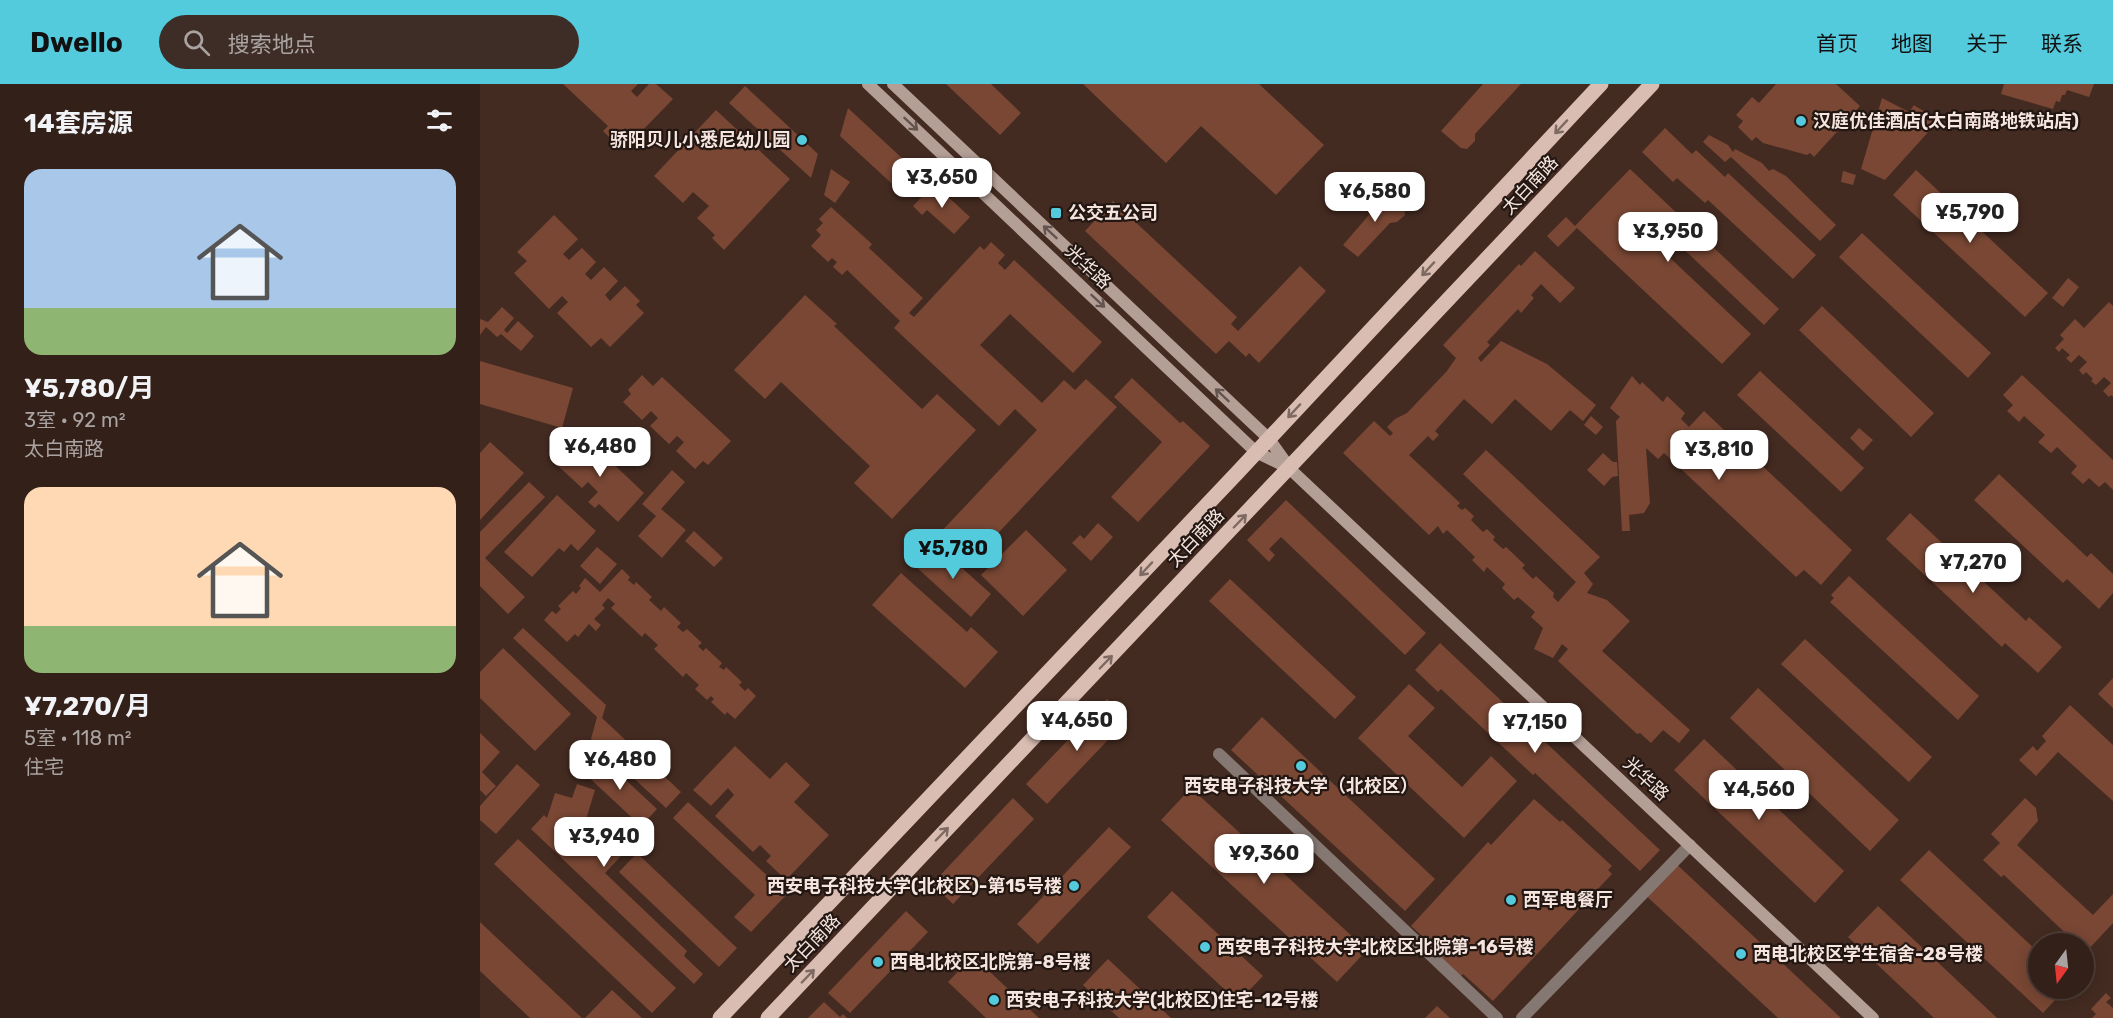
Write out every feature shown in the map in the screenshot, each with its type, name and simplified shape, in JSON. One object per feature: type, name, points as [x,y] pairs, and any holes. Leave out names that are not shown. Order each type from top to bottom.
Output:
[{"type":"main road","name":"太白南路","points":[[720,1018],[1269,439],[1601,84]]},
{"type":"main road","name":"太白南路","points":[[768,1018],[1652,84]]},
{"type":"street","name":"光华路","points":[[868,84],[1256,452],[1289,468]]},
{"type":"street","name":"光华路","points":[[893,84],[1269,439],[1289,468],[1873,1018]]},
{"type":"street","points":[[1219,754],[1497,1018]]},
{"type":"street","points":[[1522,1018],[1690,845]]},
{"type":"building","points":[[563,84],[638,84],[631,91],[637,97],[649,84],[656,84],[673,99],[640,133],[636,129],[632,133],[637,138],[627,148],[618,140],[615,143],[603,131],[608,126]]},
{"type":"building","points":[[946,84],[991,84],[1021,113],[1000,135]]},
{"type":"building","points":[[1083,84],[1259,84],[1324,145],[1276,195],[1201,126],[1166,163]]},
{"type":"building","points":[[1483,84],[1521,84],[1475,134],[1475,141],[1467,149],[1461,148],[1441,131]]},
{"type":"building","name":"汉庭优佳酒店(太白南路地铁站店)","points":[[1776,84],[1836,84],[1860,106],[1853,114],[1859,120],[1852,128],[1846,122],[1814,157],[1810,153],[1807,155],[1763,143],[1756,137],[1752,141],[1738,127],[1743,121],[1736,115],[1752,97],[1759,103]]},
{"type":"building","points":[[2004,84],[2094,84],[2089,97],[2067,90],[2060,102],[2056,101],[2053,109],[2001,94]]},
{"type":"building","points":[[745,86],[818,154],[811,178],[729,103]]},
{"type":"building","points":[[1882,98],[1909,112],[1914,105],[1939,120],[1885,180],[1861,169]]},
{"type":"building","points":[[848,108],[918,173],[901,192],[840,136]]},
{"type":"building","points":[[716,110],[790,179],[724,250],[712,238],[715,235],[697,218],[709,206],[693,192],[683,203],[654,176]]},
{"type":"building","points":[[1665,128],[1692,154],[1696,150],[1725,177],[1728,173],[1816,255],[1793,279],[1708,200],[1705,203],[1677,178],[1673,182],[1642,152]]},
{"type":"building","points":[[1709,135],[1728,145],[1733,152],[1735,149],[1762,163],[1769,171],[1773,169],[1786,176],[1836,225],[1820,241],[1731,157],[1725,162],[1703,142]]},
{"type":"building","points":[[831,169],[850,182],[835,203],[824,195]]},
{"type":"building","points":[[1630,169],[1779,309],[1764,325],[1675,241],[1665,251],[1669,257],[1751,334],[1722,364],[1577,228],[1558,247],[1547,236],[1566,217],[1575,226]]},
{"type":"building","points":[[1916,170],[2048,293],[2025,317],[1893,195]]},
{"type":"building","points":[[1843,171],[1856,175],[1853,185],[1841,182]]},
{"type":"building","points":[[934,184],[970,217],[954,234],[927,210],[922,215],[913,206]]},
{"type":"building","points":[[1385,191],[1404,207],[1405,215],[1397,222],[1390,223],[1358,257],[1343,245],[1375,208],[1371,205]]},
{"type":"building","points":[[1113,201],[1237,317],[1231,324],[1238,331],[1300,266],[1326,291],[1259,363],[1249,353],[1246,357],[1229,341],[1216,354],[1085,231]]},
{"type":"building","points":[[831,207],[872,244],[869,248],[923,298],[909,313],[914,317],[980,246],[984,250],[991,242],[1005,255],[998,263],[1005,270],[1014,260],[1102,342],[1073,373],[1010,314],[980,345],[1042,403],[1064,380],[1075,390],[1086,379],[1117,407],[969,564],[938,535],[1037,430],[1015,409],[999,426],[894,328],[900,321],[847,270],[842,275],[833,267],[837,262],[832,258],[828,262],[811,246],[821,235],[816,230],[823,223],[819,219]]},
{"type":"building","points":[[554,215],[578,239],[563,254],[569,260],[582,248],[596,262],[585,274],[591,280],[604,267],[618,281],[605,295],[610,301],[625,286],[640,301],[636,305],[644,313],[610,347],[601,338],[591,347],[557,313],[568,302],[562,296],[549,309],[514,273],[527,261],[517,252]]},
{"type":"building","points":[[1862,233],[1991,353],[1968,378],[1839,257]]},
{"type":"building","points":[[1535,251],[1575,288],[1560,303],[1541,284],[1531,295],[1534,298],[1521,313],[1518,309],[1487,342],[1490,345],[1478,358],[1481,362],[1501,341],[1547,364],[1596,405],[1583,421],[1570,410],[1551,431],[1515,399],[1492,424],[1464,399],[1435,431],[1439,435],[1433,441],[1428,436],[1409,455],[1460,503],[1457,506],[1462,510],[1465,508],[1474,516],[1471,520],[1483,532],[1487,529],[1495,537],[1493,540],[1503,549],[1506,547],[1525,565],[1522,568],[1533,579],[1536,576],[1554,593],[1553,597],[1558,602],[1576,582],[1463,474],[1486,450],[1600,557],[1584,573],[1593,584],[1587,593],[1607,600],[1630,621],[1602,651],[1690,730],[1679,743],[1663,730],[1651,743],[1640,733],[1637,734],[1558,661],[1568,649],[1562,644],[1553,658],[1534,649],[1543,628],[1531,617],[1535,612],[1518,597],[1514,600],[1502,588],[1505,584],[1487,567],[1484,572],[1472,560],[1475,557],[1447,530],[1443,534],[1438,526],[1429,535],[1343,453],[1374,421],[1390,436],[1393,433],[1387,427],[1395,419],[1407,413],[1447,371],[1456,358],[1443,345],[1519,264],[1521,266]]},
{"type":"building","points":[[2068,278],[2079,287],[2063,307],[2052,298]]},
{"type":"building","points":[[805,295],[837,324],[834,326],[922,409],[937,394],[976,430],[892,519],[854,483],[870,466],[781,382],[765,399],[734,370]]},
{"type":"building","points":[[2109,302],[2113,306],[2113,397],[2111,395],[2109,397],[2103,391],[2111,383],[2104,377],[2096,385],[2086,372],[2083,375],[2079,370],[2087,362],[2079,355],[2071,363],[2066,358],[2070,355],[2062,348],[2059,352],[2055,348],[2064,339],[2060,335],[2075,319],[2084,328]]},
{"type":"building","points":[[1822,306],[1934,413],[1911,437],[1799,330]]},
{"type":"building","points":[[502,307],[514,318],[504,330],[507,333],[518,321],[534,336],[521,351],[501,334],[497,337],[486,327],[480,335],[480,319],[488,322]]},
{"type":"building","points":[[480,361],[573,388],[562,428],[480,404]]},
{"type":"building","points":[[1760,371],[1864,468],[1841,492],[1737,395]]},
{"type":"building","points":[[642,375],[653,386],[662,377],[731,441],[708,465],[703,461],[695,469],[676,451],[684,442],[677,436],[669,444],[650,426],[658,418],[651,411],[642,420],[623,402],[631,394],[628,390]]},
{"type":"building","points":[[2022,375],[2113,460],[2113,490],[2105,482],[2099,487],[2089,478],[2083,484],[2071,473],[2077,466],[2057,447],[2051,453],[2038,442],[2045,435],[2024,416],[2019,422],[2007,411],[2013,405],[2003,395]]},
{"type":"building","points":[[1632,376],[1640,385],[1642,382],[1663,402],[1667,396],[1685,413],[1681,419],[1689,427],[1704,411],[1852,550],[1821,585],[1804,570],[1796,577],[1664,453],[1658,459],[1646,448],[1650,503],[1644,513],[1629,515],[1630,531],[1622,531],[1616,421],[1620,417],[1610,408]]},
{"type":"building","points":[[1132,378],[1180,423],[1183,421],[1210,446],[1138,522],[1111,497],[1162,442],[1114,397]]},
{"type":"building","points":[[1591,416],[1603,427],[1596,435],[1584,425]]},
{"type":"building","points":[[1859,428],[1873,440],[1863,451],[1850,438]]},
{"type":"building","points":[[583,435],[644,493],[618,522],[599,504],[595,508],[588,502],[598,492],[588,482],[582,488],[556,464]]},
{"type":"building","points":[[490,442],[524,473],[480,520],[480,453]]},
{"type":"building","points":[[1603,453],[1613,462],[1617,462],[1618,476],[1612,477],[1604,486],[1587,470]]},
{"type":"building","points":[[672,470],[685,482],[661,509],[686,530],[662,558],[638,536],[656,516],[642,504]]},
{"type":"building","points":[[1999,474],[2087,557],[2091,553],[2113,574],[2113,593],[2099,609],[2067,579],[2063,583],[1974,500]]},
{"type":"building","points":[[529,482],[545,497],[485,558],[525,597],[508,614],[480,586],[480,532]]},
{"type":"building","points":[[557,495],[596,531],[578,551],[571,544],[564,552],[559,548],[532,577],[504,552]]},
{"type":"building","points":[[1286,500],[1426,633],[1405,655],[1281,537],[1269,549],[1275,555],[1269,562],[1247,540]]},
{"type":"building","points":[[1910,513],[2026,621],[2029,617],[2062,647],[2038,673],[2005,643],[2002,647],[1886,539]]},
{"type":"building","points":[[1098,523],[1113,537],[1091,561],[1072,543],[1080,535],[1084,539]]},
{"type":"building","points":[[1026,530],[1067,570],[1023,616],[981,575]]},
{"type":"building","points":[[694,531],[723,558],[714,567],[685,541]]},
{"type":"building","points":[[934,543],[991,594],[971,617],[914,565]]},
{"type":"building","points":[[597,547],[617,564],[600,584],[580,566]]},
{"type":"building","points":[[622,569],[630,577],[628,580],[634,585],[636,582],[652,597],[649,600],[661,611],[664,607],[681,623],[677,627],[683,632],[687,629],[702,643],[698,646],[703,651],[706,648],[722,663],[719,667],[724,670],[726,667],[742,682],[739,685],[745,691],[748,688],[756,696],[735,719],[727,712],[725,715],[711,702],[714,699],[711,696],[707,700],[695,689],[699,685],[686,673],[683,677],[654,649],[658,645],[645,633],[642,637],[611,608],[615,604],[608,598],[602,605],[605,608],[594,619],[601,625],[596,631],[589,624],[578,637],[575,634],[567,642],[544,620],[552,611],[556,614],[561,609],[558,606],[573,591],[576,594],[585,578],[600,592]]},
{"type":"building","points":[[901,573],[967,632],[971,627],[998,652],[965,688],[872,605]]},
{"type":"building","points":[[1849,576],[1979,696],[1958,720],[1830,602],[1834,598],[1831,595]]},
{"type":"building","points":[[1230,579],[1356,697],[1335,719],[1209,601]]},
{"type":"building","points":[[523,628],[606,705],[602,718],[681,792],[666,808],[591,739],[597,717],[513,638]]},
{"type":"building","points":[[1805,639],[1932,757],[1909,782],[1781,664]]},
{"type":"building","points":[[1440,643],[1660,850],[1640,871],[1441,689],[1438,692],[1415,670]]},
{"type":"building","points":[[503,648],[571,714],[535,751],[480,698],[480,672]]},
{"type":"building","points":[[2113,678],[2113,708],[2098,694]]},
{"type":"building","points":[[1409,684],[1435,708],[1408,736],[1462,787],[1491,756],[1517,781],[1464,838],[1358,738]]},
{"type":"building","points":[[1758,688],[1899,820],[1870,851],[1730,718]]},
{"type":"building","points":[[1107,699],[1128,719],[1047,804],[1026,784]]},
{"type":"building","points":[[2070,705],[2113,745],[2113,801],[2058,752],[2036,776],[2019,760],[2033,746],[2037,751],[2046,741],[2042,736]]},
{"type":"building","points":[[1262,717],[1435,879],[1405,911],[1231,750]]},
{"type":"building","points":[[480,733],[500,752],[482,772],[496,786],[486,796],[480,790]]},
{"type":"building","points":[[1704,739],[1844,871],[1815,903],[1674,770]]},
{"type":"building","points":[[735,746],[770,779],[786,762],[810,785],[794,802],[829,835],[786,880],[766,861],[771,856],[760,845],[753,852],[715,816],[734,795],[728,788],[711,806],[693,790]]},
{"type":"building","points":[[600,756],[657,809],[641,826],[584,773]]},
{"type":"building","points":[[517,764],[540,785],[496,834],[480,820],[480,806]]},
{"type":"building","points":[[577,784],[595,790],[584,826],[591,833],[594,831],[609,844],[625,827],[637,839],[605,873],[687,951],[684,956],[703,974],[694,984],[531,829],[544,815],[547,818],[555,793],[572,798]]},
{"type":"building","points":[[1191,788],[1367,950],[1337,982],[1161,820]]},
{"type":"building","points":[[1013,798],[1034,819],[953,904],[932,884]]},
{"type":"building","points":[[2025,798],[2036,808],[2038,821],[2017,845],[2093,915],[2113,894],[2113,923],[2094,943],[2094,933],[2065,933],[2004,875],[2001,877],[1983,860],[2000,843],[1991,834]]},
{"type":"building","name":"西军电餐厅","points":[[1534,799],[1560,822],[1562,820],[1612,866],[1608,870],[1612,874],[1493,1001],[1463,974],[1459,978],[1427,948],[1431,944],[1411,926],[1488,842],[1491,845]]},
{"type":"building","points":[[688,802],[787,894],[751,932],[734,917],[755,895],[673,818]]},
{"type":"building","name":"西安电子科技大学(北校区)-第15号楼","points":[[1109,827],[1131,847],[1038,944],[1017,924]]},
{"type":"building","points":[[518,839],[676,988],[652,1013],[494,864]]},
{"type":"building","points":[[1929,850],[2028,943],[2028,999],[2056,999],[2043,1013],[1900,880]]},
{"type":"building","points":[[637,853],[737,948],[719,967],[619,872]]},
{"type":"building","name":"西电北校区学生宿舍-28号楼","points":[[1671,859],[1841,1018],[1778,1018],[1641,891]]},
{"type":"building","name":"西安电子科技大学北校区北院第-16号楼","points":[[1172,891],[1263,976],[1238,1002],[1147,917]]},
{"type":"building","points":[[1878,906],[1997,1018],[1934,1018],[1848,937]]},
{"type":"building","name":"西电北校区北院第-8号楼","points":[[906,911],[928,932],[850,1013],[828,993]]},
{"type":"building","points":[[480,922],[582,1018],[530,1018],[480,971]]},
{"type":"building","name":"西安电子科技大学(北校区)住宅-12号楼","points":[[973,956],[1039,1018],[986,1018],[948,982]]},
{"type":"building","points":[[1108,959],[1171,1018],[1119,1018],[1083,985]]},
{"type":"building","points":[[612,990],[642,1018],[585,1018]]},
{"type":"building","points":[[2106,993],[2111,998],[2106,1002],[2113,1008],[2113,1018],[2092,1018],[2096,1014],[2091,1009]]},
{"type":"building","points":[[824,1002],[840,1017],[843,1014],[847,1018],[808,1018]]},
{"type":"building","points":[[1437,1006],[1450,1018],[1425,1018]]},
{"type":"place","name":"汉庭优佳酒店(太白南路地铁站店)","points":[[1801,121]]},
{"type":"place","name":"骄阳贝儿小悉尼幼儿园","points":[[802,140]]},
{"type":"place","name":"公交五公司","points":[[1056,213]]},
{"type":"place","name":"西安电子科技大学（北校区）","points":[[1301,766]]},
{"type":"place","name":"西安电子科技大学(北校区)-第15号楼","points":[[1074,886]]},
{"type":"place","name":"西军电餐厅","points":[[1511,900]]},
{"type":"place","name":"西安电子科技大学北校区北院第-16号楼","points":[[1205,947]]},
{"type":"place","name":"西电北校区学生宿舍-28号楼","points":[[1741,954]]},
{"type":"place","name":"西电北校区北院第-8号楼","points":[[878,962]]},
{"type":"place","name":"西安电子科技大学(北校区)住宅-12号楼","points":[[994,1000]]}]
